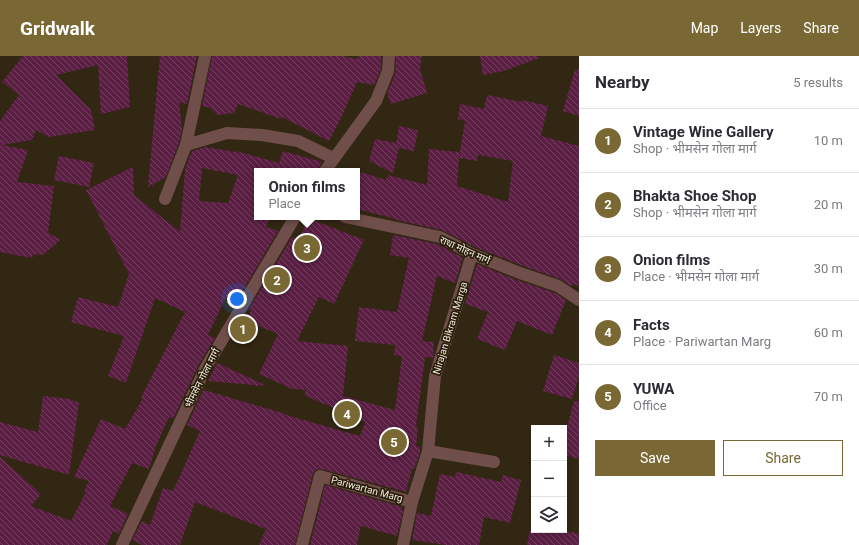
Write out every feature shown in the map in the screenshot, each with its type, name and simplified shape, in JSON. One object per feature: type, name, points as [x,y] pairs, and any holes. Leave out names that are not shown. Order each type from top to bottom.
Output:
[{"type":"street","points":[[165,199],[186,145],[205,56]]},
{"type":"street","points":[[326,168],[376,100],[388,70],[389,56]]},
{"type":"street","points":[[186,145],[227,133],[262,135],[298,141],[333,158]]},
{"type":"street","name":"भीमसेन गोला मार्ग","points":[[122,545],[206,367],[293,220]]},
{"type":"street","name":"राधा मोहन मार्ग","points":[[359,220],[440,237],[472,254],[558,286],[579,300]]},
{"type":"street","name":"Nirajan Bikram Marga","points":[[403,545],[412,502],[428,451],[435,376],[472,254]]},
{"type":"street","points":[[428,451],[494,462]]},
{"type":"street","name":"Pariwartan Marg","points":[[302,545],[320,476],[412,502]]},
{"type":"building","points":[[23,56],[127,56],[130,107],[101,114],[98,65],[56,75],[91,110],[95,130],[49,137],[36,130],[32,140],[2,145],[28,150],[17,182],[54,186],[48,232],[60,240],[43,255],[33,254],[32,258],[0,252],[0,121],[19,95],[2,82]]},
{"type":"building","points":[[160,56],[197,56],[187,104],[179,102],[182,129],[179,143],[166,177],[148,187]]},
{"type":"building","points":[[212,56],[343,56],[357,59],[358,56],[381,56],[381,69],[374,85],[357,82],[329,141],[282,117],[281,119],[238,104],[234,113],[217,115],[211,108],[202,106]]},
{"type":"building","points":[[396,56],[422,56],[420,68],[427,93],[391,104],[387,93],[395,74]]},
{"type":"building","points":[[480,56],[538,56],[539,58],[504,71],[483,75]]},
{"type":"building","points":[[575,69],[579,70],[579,116],[563,111]]},
{"type":"building","points":[[487,95],[522,102],[522,100],[548,106],[541,136],[579,146],[579,286],[573,284],[571,286],[560,279],[475,247],[442,230],[396,220],[360,210],[360,172],[386,180],[388,175],[427,185],[429,149],[459,152],[459,157],[465,121],[458,119],[460,104],[484,109]],"holes":[[[478,155],[513,161],[508,202],[457,186],[459,158],[477,161]]]},
{"type":"building","points":[[399,126],[418,130],[414,151],[399,148],[393,173],[369,161],[375,139],[396,143]]},
{"type":"building","points":[[206,147],[236,151],[279,163],[283,151],[322,162],[319,168],[254,168],[254,220],[269,220],[266,227],[278,231],[236,302],[226,297],[208,335],[215,338],[199,364],[173,419],[169,417],[156,446],[149,469],[132,463],[110,506],[128,514],[119,534],[113,531],[107,545],[0,545],[0,457],[41,494],[31,506],[71,521],[86,492],[84,491],[89,481],[74,477],[101,419],[125,429],[143,398],[141,397],[185,312],[155,298],[126,383],[108,376],[124,336],[71,322],[78,297],[118,307],[129,274],[86,190],[133,167],[134,195],[180,232],[185,169],[192,151]],"holes":[[[202,168],[238,175],[228,203],[199,201]]]},
{"type":"building","points":[[59,156],[94,163],[89,187],[54,180]]},
{"type":"building","points":[[307,220],[313,220],[364,240],[334,304],[319,297],[297,341],[348,346],[343,396],[395,410],[402,356],[394,355],[395,345],[355,341],[359,307],[397,312],[409,258],[390,255],[393,235],[437,244],[463,258],[455,283],[437,276],[422,341],[434,342],[433,358],[425,357],[416,426],[418,427],[416,446],[420,447],[420,453],[414,469],[412,469],[406,492],[318,469],[315,470],[313,474],[295,545],[259,545],[266,529],[195,502],[180,545],[142,545],[132,540],[142,521],[150,525],[163,488],[173,491],[200,431],[187,425],[205,387],[204,390],[360,436],[365,422],[304,395],[306,390],[292,389],[259,374],[278,334],[247,321],[251,310],[249,309],[292,237],[299,239]]},
{"type":"building","points":[[477,264],[555,293],[566,300],[552,335],[517,321],[505,350],[477,339],[488,312],[465,304]]},
{"type":"building","points":[[554,355],[579,363],[579,376],[572,399],[543,391]]},
{"type":"building","points":[[217,363],[263,384],[263,386],[208,381]]},
{"type":"building","points":[[43,396],[70,399],[79,403],[69,475],[0,455],[0,422],[38,432]]},
{"type":"building","points":[[574,401],[579,401],[579,459],[567,456],[567,427]]},
{"type":"building","points":[[456,472],[501,482],[503,475],[521,480],[510,523],[484,517],[479,545],[446,545],[412,540],[417,513],[431,516],[440,474],[455,477]]},
{"type":"building","points":[[325,485],[402,507],[401,510],[403,511],[397,536],[361,526],[357,545],[310,545]]},
{"type":"building","points":[[530,530],[531,533],[567,533],[567,531],[579,534],[579,545],[527,545]]},
{"type":"place","name":"Onion films","points":[[307,248]]},
{"type":"place","name":"Bhakta Shoe Shop","points":[[277,280]]},
{"type":"place","name":"Vintage Wine Gallery","points":[[243,329]]},
{"type":"place","name":"Facts","points":[[347,414]]},
{"type":"place","name":"YUWA","points":[[394,442]]}]
